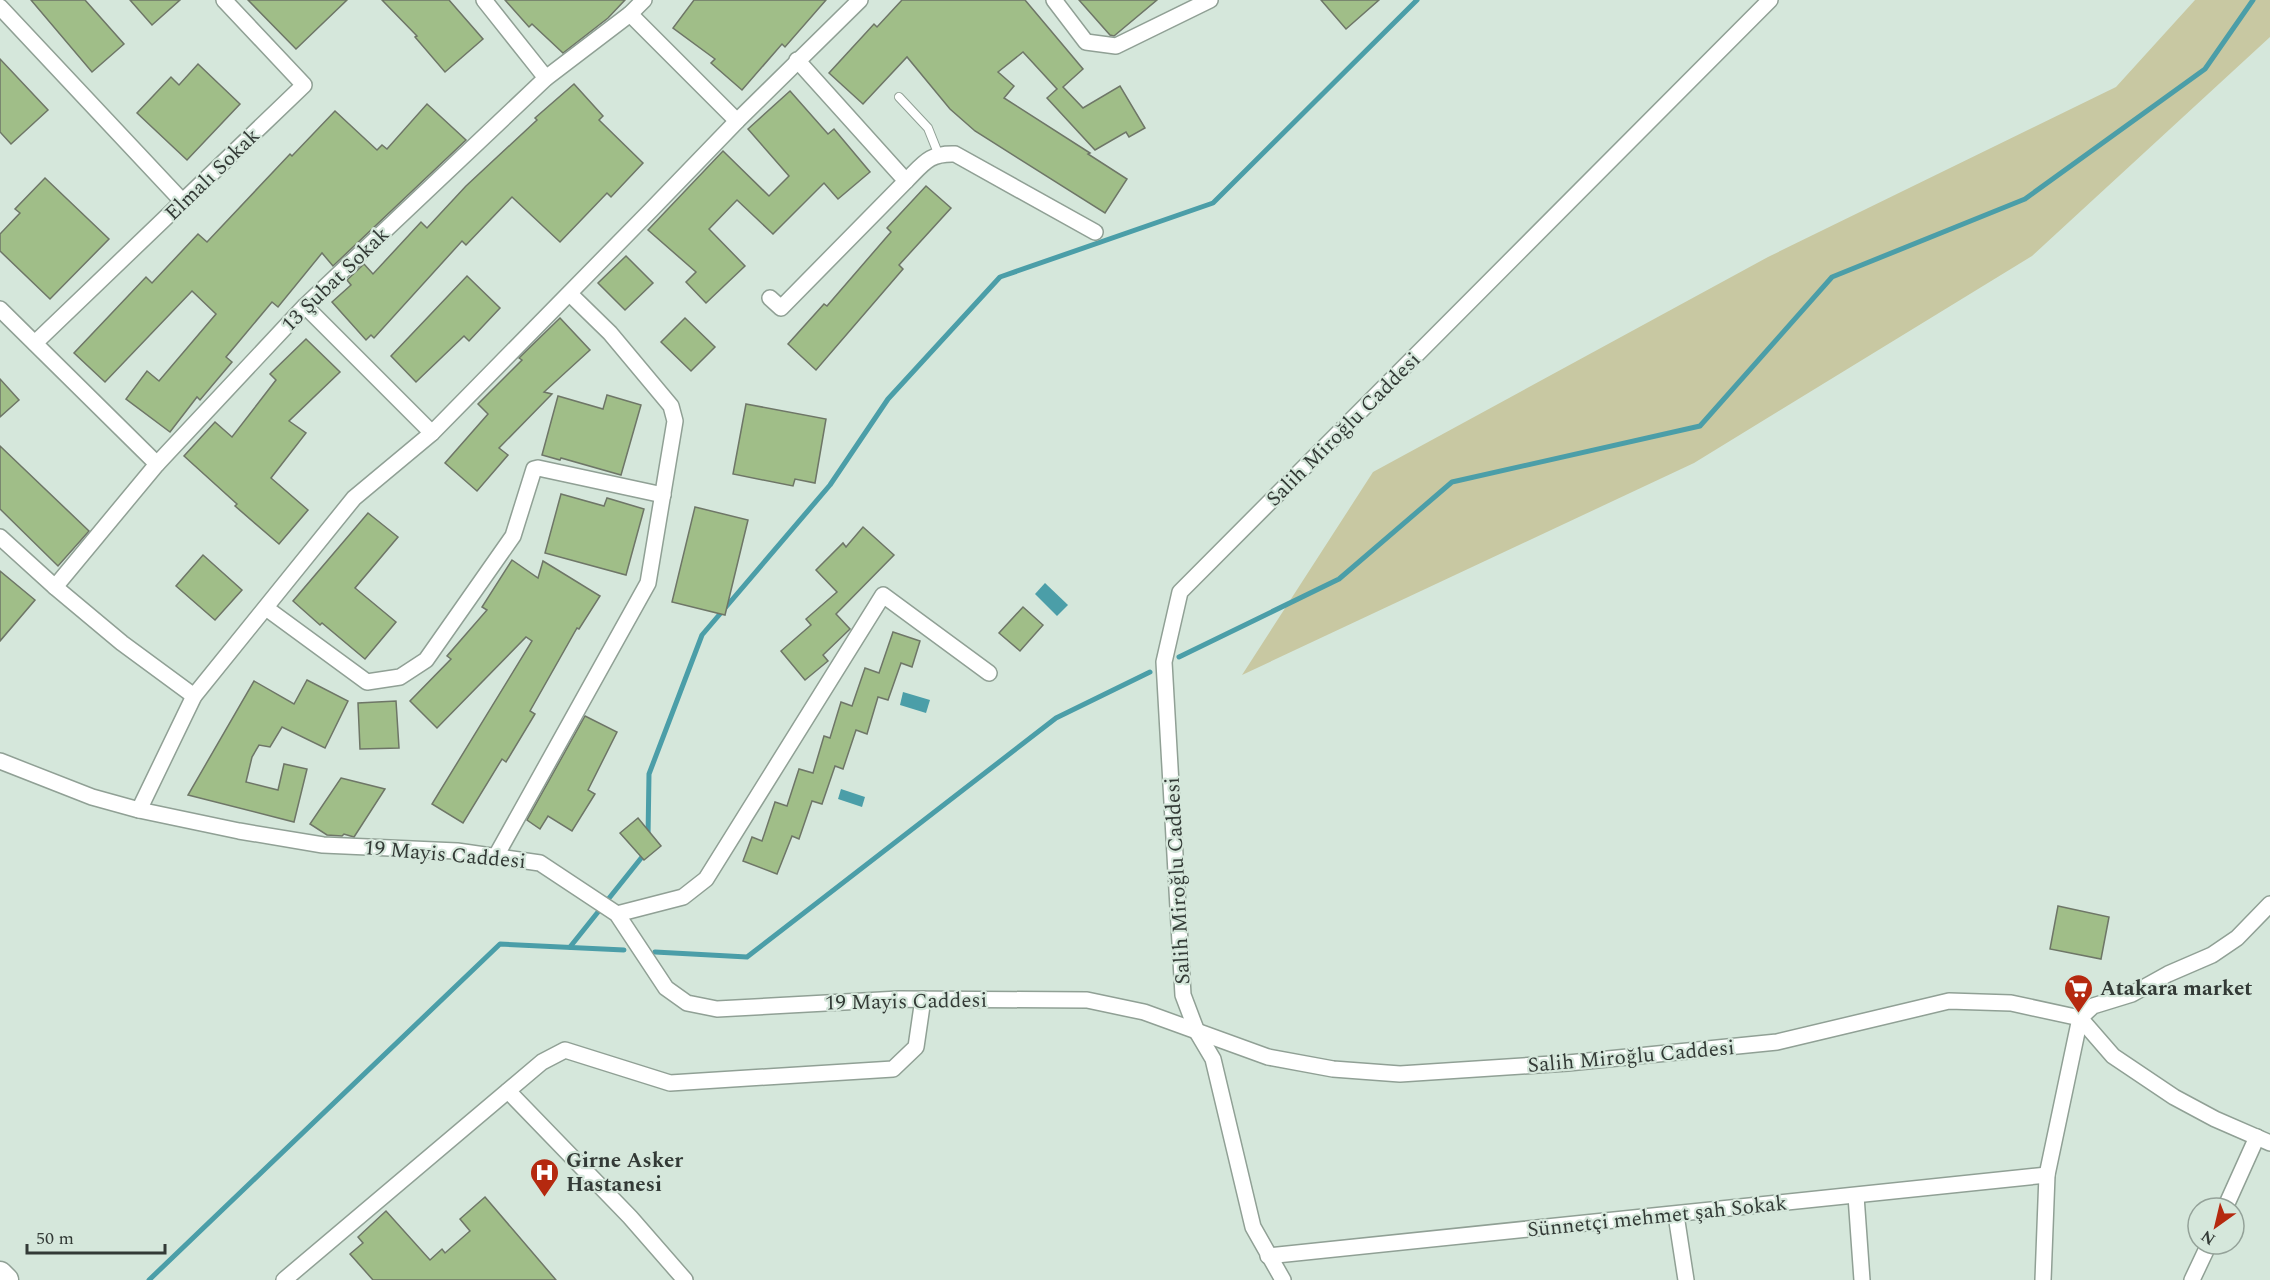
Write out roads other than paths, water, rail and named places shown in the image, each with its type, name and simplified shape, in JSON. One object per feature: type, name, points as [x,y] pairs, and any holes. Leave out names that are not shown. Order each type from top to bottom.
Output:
[{"type":"main road","points":[[0,1274],[6,1280]]},
{"type":"street","name":"Elmalı Sokak","points":[[35,343],[304,85],[224,0]]},
{"type":"street","points":[[484,0],[546,78]]},
{"type":"street","name":"13 Şubat Sokak","points":[[55,587],[157,464],[305,306],[546,78],[630,14],[644,0]]},
{"type":"street","points":[[139,810],[194,696],[354,498],[432,433],[797,60],[860,0]]},
{"type":"street","points":[[1054,0],[1086,42],[1116,46],[1210,0]]},
{"type":"street","name":"Salih Miroğlu Caddesi","points":[[1770,0],[1180,592],[1164,662],[1183,994],[1197,1032],[1268,1057],[1333,1069],[1400,1074],[1568,1063],[1777,1042],[1949,1001],[2012,1003],[2080,1018]]},
{"type":"street","points":[[0,8],[183,202]]},
{"type":"street","points":[[630,14],[737,121]]},
{"type":"street","points":[[797,60],[906,181]]},
{"type":"street","points":[[770,298],[781,308],[924,162],[938,153],[955,154],[1095,232]]},
{"type":"street","points":[[496,856],[648,583],[675,421],[671,406],[610,333],[570,294]]},
{"type":"street","points":[[305,306],[432,433]]},
{"type":"street","points":[[0,309],[157,464]]},
{"type":"street","points":[[266,608],[367,682],[400,677],[426,660],[513,536],[534,469],[663,495]]},
{"type":"street","points":[[0,537],[122,643],[194,696]]},
{"type":"street","points":[[618,914],[683,897],[706,879],[883,595],[989,673]]},
{"type":"street","name":"19 Mayis Caddesi","points":[[0,761],[66,788],[139,810],[239,831],[323,844],[457,851],[540,863],[618,914],[666,988],[687,1003],[717,1009],[924,999],[1087,1000],[1144,1012],[1197,1032]]},
{"type":"street","points":[[2043,1280],[2047,1175],[2080,1018],[2093,1006],[2132,994],[2168,974],[2212,955],[2236,938],[2270,904]]},
{"type":"street","points":[[284,1280],[542,1062],[565,1050],[670,1083],[893,1069],[916,1047],[924,999]]},
{"type":"street","points":[[2080,1018],[2113,1056],[2174,1097],[2215,1119],[2263,1140],[2232,1196]]},
{"type":"street","points":[[1197,1032],[1213,1059],[1253,1227],[1283,1280]]},
{"type":"street","points":[[508,1090],[630,1216],[685,1280]]},
{"type":"street","name":"Sünnetçi mehmet şah Sokak","points":[[1268,1256],[2047,1175]]},
{"type":"street","points":[[1856,1196],[1862,1280]]},
{"type":"street","points":[[1676,1215],[1686,1280]]},
{"type":"street","points":[[2192,1280],[2203,1256]]},
{"type":"lane","points":[[899,97],[928,128],[938,153]]},
{"type":"water","points":[[1045,583],[1068,605],[1057,616],[1035,594]]},
{"type":"water","points":[[903,692],[930,700],[926,713],[900,705]]},
{"type":"water","points":[[841,789],[865,797],[862,807],[838,799]]},
{"type":"waterway","points":[[648,837],[649,774],[702,635],[830,485],[888,399],[1000,277],[1213,203],[1417,0]]},
{"type":"waterway","points":[[1179,657],[1339,579],[1452,482],[1700,426],[1832,277],[2025,199],[2205,69],[2253,0]]},
{"type":"waterway","points":[[655,952],[747,957],[1056,718],[1150,672]]},
{"type":"waterway","points":[[570,947],[646,852]]},
{"type":"waterway","points":[[149,1280],[500,944],[624,950]]},
{"type":"place","name":"Atakara market","points":[[2079,1014]]},
{"type":"place","name":"Girne Asker Hastanesi","points":[[545,1198]]}]
